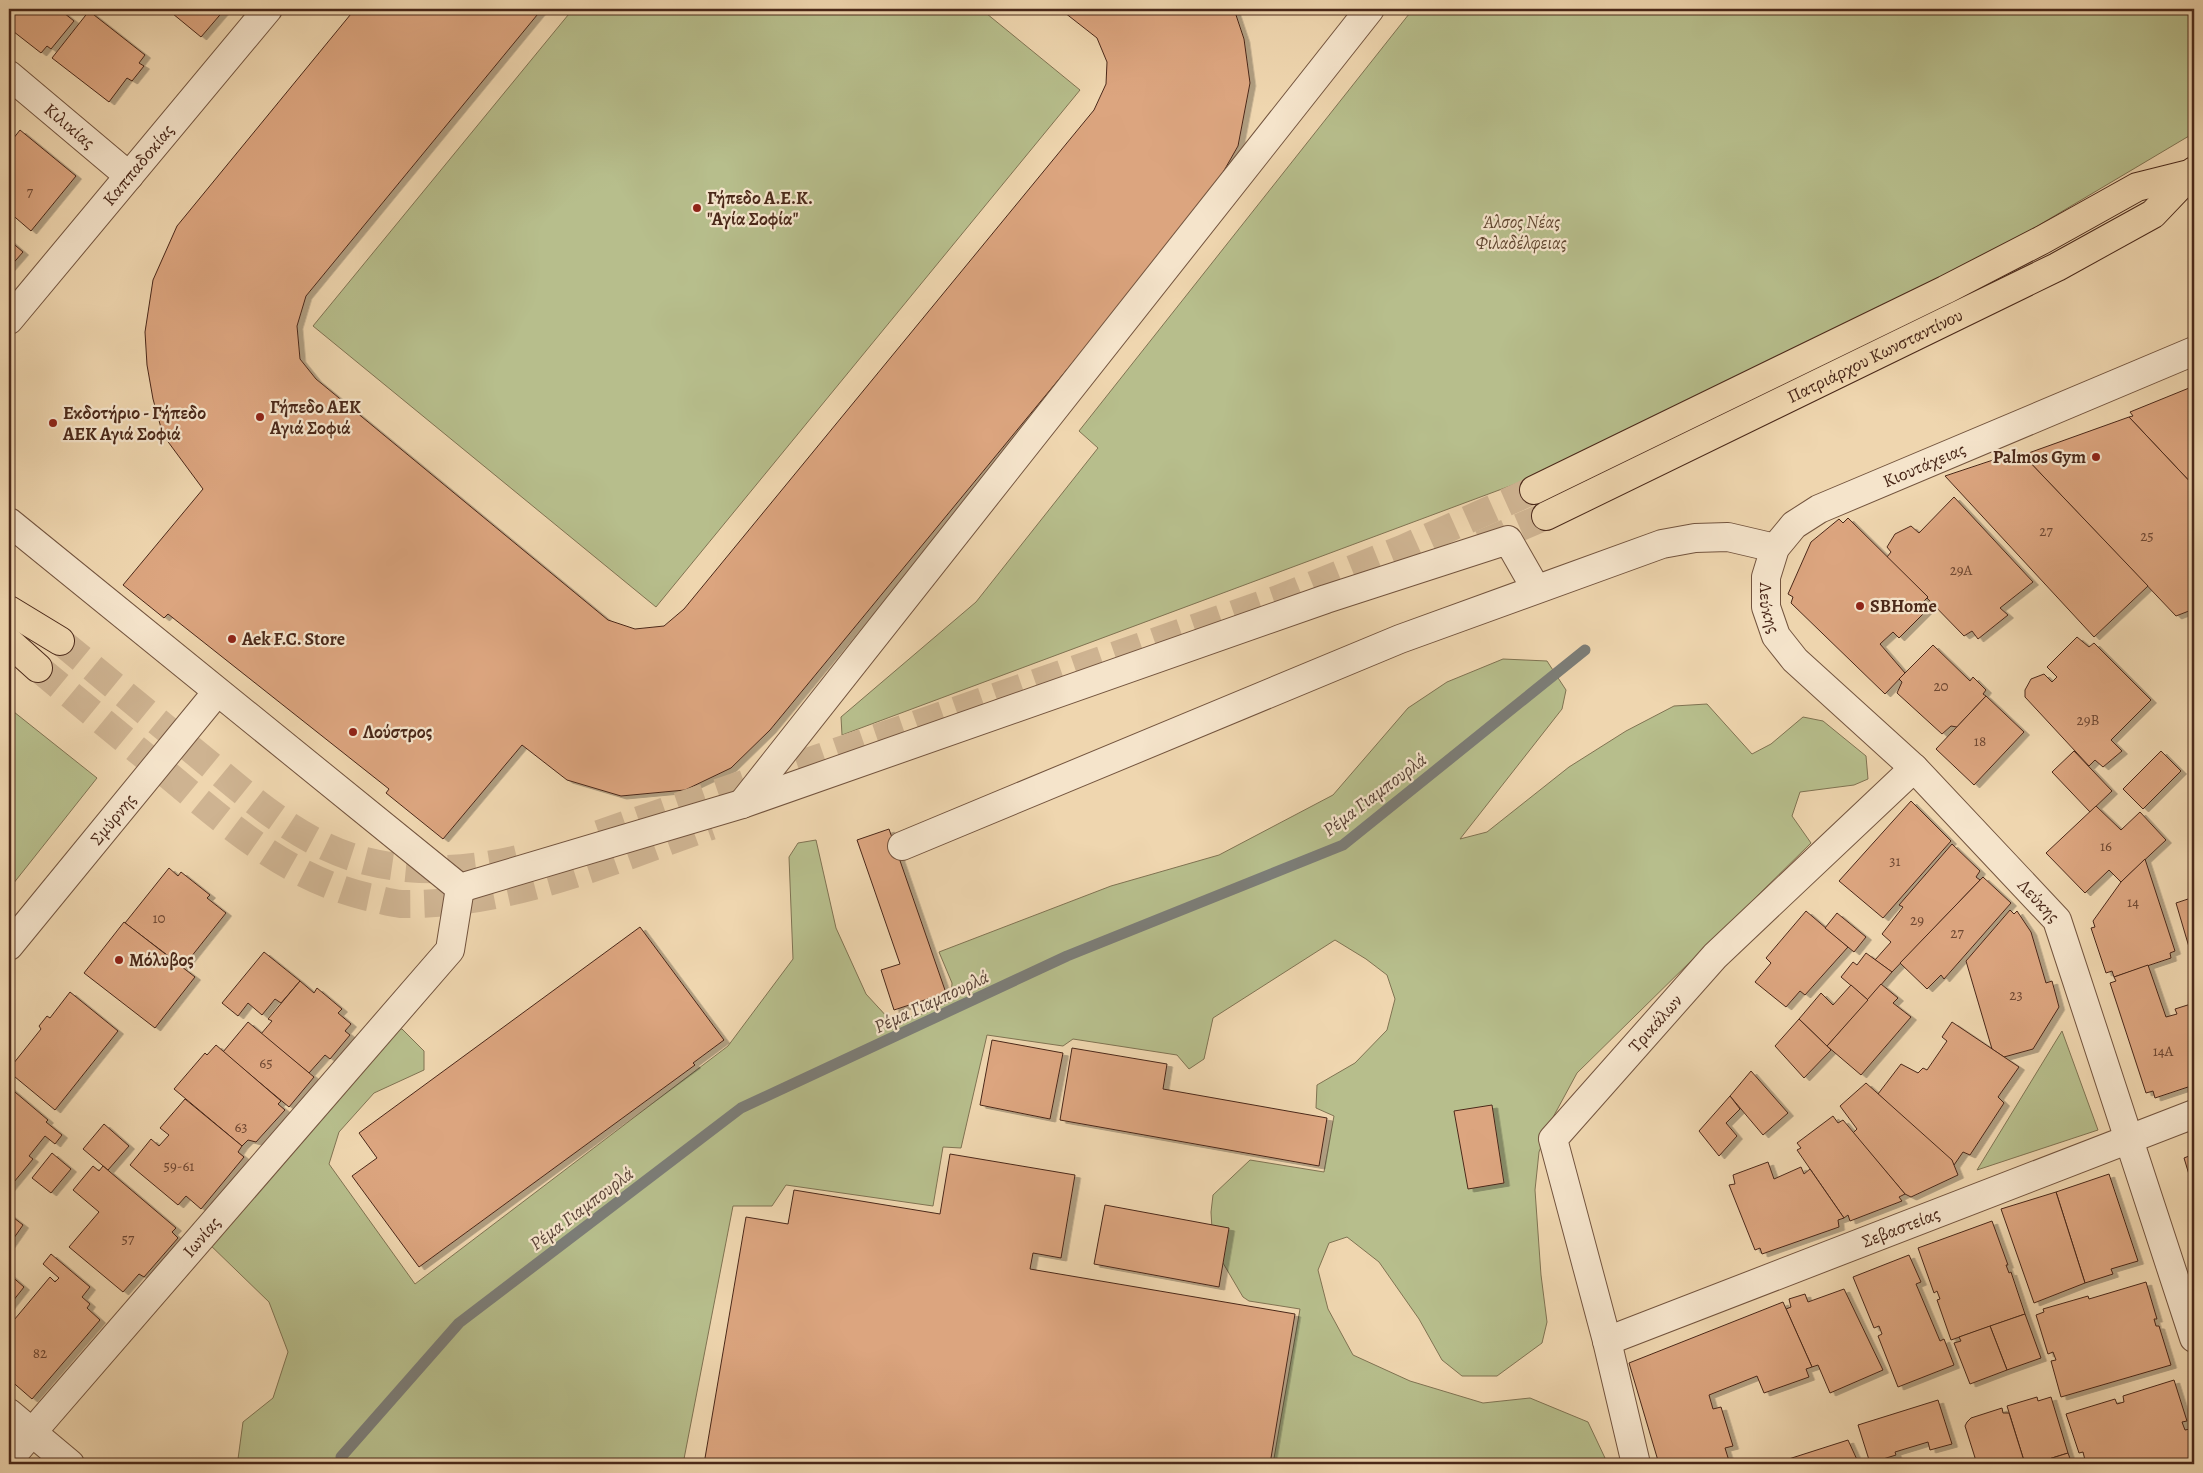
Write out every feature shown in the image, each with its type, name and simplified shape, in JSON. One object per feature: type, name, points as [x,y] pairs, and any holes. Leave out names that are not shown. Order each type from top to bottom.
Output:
[{"type":"main road","name":"Πατριάρχου Κωνσταντίνου","points":[[1534,490],[1945,290],[2042,240],[2137,187],[2192,176]]},
{"type":"main road","name":"Πατριάρχου Κωνσταντίνου","points":[[1546,516],[2057,267],[2153,214],[2192,176]]},
{"type":"main road","points":[[9,610],[60,641]]},
{"type":"main road","points":[[9,642],[38,668]]},
{"type":"street","name":"Καππαδοκίας","points":[[9,320],[268,9]]},
{"type":"street","points":[[742,804],[1370,9]]},
{"type":"street","name":"Κιλικίας","points":[[9,75],[129,176]]},
{"type":"street","name":"Κιουτάχειας","points":[[1775,548],[1794,525],[1819,509],[2194,351]]},
{"type":"street","points":[[9,522],[460,888],[742,804],[1326,599],[1508,540],[1536,588]]},
{"type":"street","points":[[902,846],[1400,639],[1536,588],[1662,544],[1695,538],[1728,537],[1775,548]]},
{"type":"street","name":"Λεύκης","points":[[1775,548],[1766,576],[1766,607],[1776,636],[1795,660],[1914,768],[2057,920],[2194,1338]]},
{"type":"street","name":"Σμύρνης","points":[[9,946],[217,692]]},
{"type":"street","name":"Τρικάλων","points":[[1607,1341],[1553,1139],[1715,956],[1914,768]]},
{"type":"street","name":"Ιωνίας","points":[[9,1459],[392,1014],[450,950],[460,888]]},
{"type":"street","name":"Σεβαστείας","points":[[1607,1341],[2194,1114]]},
{"type":"street","points":[[1607,1341],[1636,1464]]},
{"type":"street","points":[[9,1413],[70,1464]]},
{"type":"green space","name":"Γήπεδο Α.Ε.Κ. \"Αγία Σοφία\"","points":[[573,9],[981,9],[1080,90],[656,607],[313,326]]},
{"type":"green space","name":"Άλσος Νέας Φιλαδέλφειας","points":[[1413,9],[2194,9],[2194,133],[1992,253],[1518,483],[842,735],[841,717],[976,602],[1098,448],[1079,431]]},
{"type":"green space","points":[[1503,659],[1547,661],[1566,690],[1562,709],[1460,839],[1487,832],[1569,767],[1626,731],[1674,706],[1707,704],[1752,754],[1771,744],[1803,717],[1823,721],[1866,756],[1868,779],[1854,785],[1800,792],[1792,816],[1811,843],[1577,1073],[1551,1121],[1539,1152],[1535,1190],[1541,1275],[1547,1322],[1542,1343],[1497,1376],[1462,1376],[1442,1360],[1419,1319],[1379,1262],[1347,1237],[1329,1243],[1318,1270],[1328,1309],[1353,1355],[1410,1381],[1483,1403],[1530,1398],[1588,1422],[1605,1458],[1604,1464],[1273,1464],[1300,1309],[1249,1301],[1243,1297],[1213,1246],[1211,1212],[1213,1195],[1250,1160],[1324,1172],[1334,1116],[1316,1108],[1317,1085],[1355,1063],[1387,1030],[1395,999],[1387,975],[1366,959],[1335,940],[1213,1018],[1204,1059],[1189,1069],[1177,1055],[1073,1039],[1063,1046],[987,1035],[961,1148],[943,1147],[933,1206],[786,1185],[772,1206],[733,1206],[683,1464],[239,1464],[243,1422],[273,1398],[288,1352],[269,1302],[205,1240],[388,1028],[402,1029],[424,1051],[424,1070],[374,1093],[339,1132],[329,1164],[415,1284],[728,1046],[793,959],[789,857],[798,843],[816,840],[836,928],[866,994],[889,1019],[917,1016],[951,1001],[952,983],[939,952],[1111,886],[1219,855],[1333,795],[1408,708],[1447,682]]},
{"type":"green space","points":[[9,708],[97,778],[9,889]]},
{"type":"green space","points":[[2062,1031],[2098,1130],[1977,1170]]},
{"type":"building","points":[[9,9],[59,9],[74,21],[51,49],[47,46],[41,53],[9,28]]},
{"type":"building","points":[[167,9],[225,9],[201,37]]},
{"type":"building","name":"Γήπεδο ΑΕΚ Αγιά Σοφιά","points":[[355,9],[542,9],[306,296],[297,326],[300,359],[316,379],[608,620],[635,629],[664,626],[684,609],[1094,110],[1106,84],[1107,62],[1097,38],[1060,9],[1234,9],[1244,39],[1250,83],[1238,146],[1209,197],[770,730],[731,768],[685,790],[621,796],[567,780],[522,745],[443,839],[386,793],[389,789],[168,614],[164,618],[123,585],[203,489],[163,435],[153,399],[147,365],[145,332],[153,280],[177,226]]},
{"type":"building","points":[[89,11],[145,55],[139,63],[144,66],[132,81],[127,78],[109,102],[52,58]]},
{"type":"building","points":[[20,130],[76,176],[31,231],[9,212],[9,144]]},
{"type":"building","points":[[9,240],[23,252],[9,268]]},
{"type":"building","points":[[2194,386],[2194,486],[2129,417],[2133,416],[2130,412]]},
{"type":"building","points":[[2129,417],[2194,486],[2194,609],[2176,616],[2023,455]]},
{"type":"building","points":[[2017,452],[2019,457],[2023,455],[2148,586],[2094,637],[1945,476]]},
{"type":"building","points":[[1954,497],[2033,582],[2000,608],[2008,615],[1978,639],[1972,631],[1964,636],[1887,557],[1891,552],[1887,547],[1895,534],[1911,526],[1919,533]]},
{"type":"building","name":"SBHome","points":[[1848,518],[1928,597],[1923,602],[1929,608],[1899,638],[1893,632],[1880,644],[1905,673],[1885,694],[1791,603],[1793,597],[1788,594],[1811,542],[1839,519],[1843,523]]},
{"type":"building","points":[[2077,637],[2089,647],[2094,643],[2151,700],[2111,740],[2122,751],[2103,767],[2095,760],[2089,766],[2025,697],[2025,690],[2031,679],[2044,674],[2052,682],[2057,677],[2047,667]]},
{"type":"building","points":[[1933,645],[1970,681],[1973,677],[1986,690],[1983,694],[1986,696],[1957,727],[1951,726],[1942,734],[1897,693],[1902,682],[1899,679]]},
{"type":"building","points":[[1986,696],[2024,732],[1974,785],[1936,749]]},
{"type":"building","points":[[2074,751],[2112,791],[2090,812],[2052,772]]},
{"type":"building","points":[[2161,751],[2181,771],[2143,809],[2123,789]]},
{"type":"building","points":[[1911,801],[1951,841],[1883,918],[1839,881]]},
{"type":"building","points":[[2096,806],[2121,830],[2140,812],[2166,840],[2121,882],[2109,870],[2085,893],[2046,853]]},
{"type":"building","points":[[889,829],[946,993],[894,1010],[881,970],[900,964],[857,840]]},
{"type":"building","points":[[1952,844],[1980,871],[1976,877],[1980,880],[1892,972],[1875,960],[1891,942],[1882,934],[1903,907],[1899,905]]},
{"type":"building","points":[[2145,859],[2175,951],[2170,953],[2171,958],[2114,977],[2112,971],[2106,973],[2091,928],[2095,927],[2093,921],[2121,882]]},
{"type":"building","points":[[169,868],[178,876],[181,872],[210,895],[207,898],[226,913],[183,967],[125,923]]},
{"type":"building","points":[[1983,877],[2011,903],[1944,979],[1941,975],[1927,989],[1900,963]]},
{"type":"building","points":[[2194,897],[2194,964],[2176,903]]},
{"type":"building","points":[[2010,910],[2014,914],[2017,911],[2031,932],[2046,983],[2052,981],[2059,1007],[2033,1049],[2004,1057],[1992,1049],[1966,961]]},
{"type":"building","points":[[1806,911],[1848,947],[1805,995],[1800,991],[1786,1007],[1755,982],[1771,963],[1766,958]]},
{"type":"building","points":[[1837,913],[1866,937],[1854,952],[1825,928]]},
{"type":"building","points":[[124,922],[195,977],[155,1028],[84,973]]},
{"type":"building","points":[[640,927],[724,1040],[693,1063],[695,1065],[419,1267],[352,1176],[377,1158],[359,1133]]},
{"type":"building","points":[[264,952],[300,981],[281,1003],[275,999],[262,1015],[248,1003],[238,1016],[222,1003]]},
{"type":"building","points":[[1866,953],[1892,972],[1868,1000],[1841,977],[1853,962],[1857,965]]},
{"type":"building","points":[[2148,965],[2166,1017],[2177,1014],[2175,1009],[2194,1003],[2194,1085],[2155,1098],[2153,1091],[2146,1093],[2110,983],[2116,981],[2114,977]]},
{"type":"building","points":[[300,981],[314,993],[317,988],[342,1009],[338,1013],[351,1024],[345,1031],[350,1035],[330,1059],[325,1055],[309,1073],[261,1034],[272,1021],[268,1019]]},
{"type":"building","points":[[1881,984],[1898,998],[1893,1003],[1911,1017],[1861,1075],[1827,1046]]},
{"type":"building","points":[[1851,985],[1868,1000],[1827,1046],[1799,1019],[1821,993],[1833,1005]]},
{"type":"building","points":[[70,992],[118,1031],[55,1110],[9,1072],[9,1069],[41,1029],[39,1026],[47,1016],[50,1018]]},
{"type":"building","points":[[1799,1019],[1831,1050],[1804,1078],[1775,1046]]},
{"type":"building","points":[[248,1022],[314,1077],[289,1107],[223,1052]]},
{"type":"building","points":[[1952,1022],[2019,1067],[1998,1097],[2004,1103],[1970,1155],[1963,1152],[1954,1165],[1878,1094],[1901,1064],[1918,1073],[1923,1068],[1927,1070],[1947,1041],[1942,1037]]},
{"type":"building","points":[[992,1040],[1063,1053],[1050,1119],[980,1105]]},
{"type":"building","points":[[216,1045],[281,1101],[278,1104],[285,1110],[256,1142],[248,1140],[242,1146],[174,1089],[205,1053],[207,1055]]},
{"type":"building","points":[[1072,1048],[1167,1064],[1163,1089],[1327,1118],[1319,1166],[1060,1120]]},
{"type":"building","points":[[1751,1071],[1788,1113],[1763,1135],[1730,1096]]},
{"type":"building","points":[[1866,1083],[1952,1160],[1958,1175],[1911,1197],[1905,1194],[1853,1133],[1857,1129],[1840,1106]]},
{"type":"building","points":[[9,1087],[48,1120],[46,1122],[62,1135],[55,1144],[45,1136],[29,1156],[33,1159],[9,1188]]},
{"type":"building","points":[[1730,1096],[1740,1109],[1726,1123],[1737,1136],[1719,1156],[1699,1131]]},
{"type":"building","points":[[185,1099],[242,1146],[238,1152],[244,1157],[201,1209],[186,1196],[178,1205],[130,1165],[151,1139],[159,1146],[169,1135],[160,1128]]},
{"type":"building","points":[[1492,1105],[1504,1183],[1468,1189],[1454,1111]]},
{"type":"building","points":[[1833,1116],[1838,1123],[1843,1120],[1905,1194],[1899,1197],[1902,1201],[1850,1221],[1848,1215],[1844,1218],[1797,1150],[1801,1148],[1797,1143]]},
{"type":"building","points":[[104,1124],[129,1146],[108,1170],[83,1149]]},
{"type":"building","points":[[52,1153],[71,1169],[51,1193],[32,1178]]},
{"type":"building","points":[[950,1154],[1075,1175],[1061,1258],[1033,1253],[1030,1269],[1295,1314],[1270,1464],[704,1464],[746,1217],[788,1224],[794,1190],[940,1214]]},
{"type":"building","points":[[2194,1154],[2194,1191],[2184,1158]]},
{"type":"building","points":[[1768,1162],[1774,1179],[1801,1167],[1804,1174],[1810,1169],[1844,1218],[1838,1220],[1839,1227],[1762,1254],[1760,1248],[1755,1250],[1729,1185],[1735,1184],[1733,1175]]},
{"type":"building","points":[[93,1166],[99,1171],[103,1166],[176,1228],[172,1232],[178,1238],[144,1277],[139,1274],[123,1292],[69,1247],[99,1212],[73,1190]]},
{"type":"building","points":[[2109,1174],[2138,1261],[2111,1269],[2113,1274],[2085,1283],[2056,1192]]},
{"type":"building","points":[[2056,1192],[2085,1283],[2034,1303],[2001,1209]]},
{"type":"building","points":[[1105,1205],[1229,1228],[1219,1287],[1094,1264]]},
{"type":"building","points":[[9,1214],[23,1225],[9,1245]]},
{"type":"building","points":[[1992,1221],[2008,1265],[2006,1265],[2009,1273],[2011,1272],[2025,1314],[1951,1340],[1937,1300],[1940,1299],[1937,1291],[1934,1293],[1918,1248]]},
{"type":"building","points":[[51,1254],[90,1287],[82,1297],[90,1304],[87,1308],[100,1320],[32,1399],[9,1379],[9,1326],[50,1277],[55,1282],[59,1278],[43,1264]]},
{"type":"building","points":[[1909,1255],[1921,1282],[1916,1284],[1940,1341],[1944,1339],[1954,1365],[1898,1387],[1878,1336],[1882,1334],[1879,1326],[1874,1328],[1853,1277]]},
{"type":"building","points":[[9,1274],[24,1287],[9,1306]]},
{"type":"building","points":[[2146,1282],[2157,1319],[2154,1319],[2156,1326],[2159,1326],[2171,1365],[2061,1397],[2051,1361],[2056,1360],[2053,1352],[2048,1354],[2036,1315],[2044,1312],[2043,1309],[2088,1296],[2089,1299]]},
{"type":"building","points":[[1844,1289],[1883,1370],[1830,1393],[1818,1365],[1812,1367],[1786,1309],[1791,1307],[1789,1299],[1805,1294],[1808,1302]]},
{"type":"building","points":[[1783,1302],[1812,1367],[1806,1369],[1809,1377],[1764,1393],[1757,1376],[1709,1395],[1713,1409],[1721,1407],[1733,1446],[1725,1448],[1730,1464],[1659,1464],[1629,1363]]},
{"type":"building","points":[[2025,1314],[2041,1358],[2007,1370],[1990,1326]]},
{"type":"building","points":[[1990,1326],[2007,1370],[1970,1384],[1954,1343],[1961,1341],[1959,1337]]},
{"type":"building","points":[[2174,1380],[2187,1421],[2182,1422],[2185,1430],[2190,1429],[2194,1443],[2194,1464],[2083,1464],[2082,1461],[2085,1460],[2083,1452],[2079,1453],[2066,1414],[2115,1399],[2117,1404],[2124,1402],[2123,1396]]},
{"type":"building","points":[[2037,1397],[2038,1401],[2051,1397],[2068,1453],[2033,1464],[2025,1464],[2007,1406]]},
{"type":"building","points":[[1938,1400],[1952,1444],[1930,1450],[1928,1442],[1895,1452],[1896,1455],[1870,1463],[1858,1425]]},
{"type":"building","points":[[2002,1408],[2003,1413],[2009,1413],[2025,1464],[1977,1464],[1965,1426],[1971,1418]]},
{"type":"building","points":[[1848,1440],[1859,1464],[1773,1464]]},
{"type":"building","points":[[2068,1453],[2072,1464],[2033,1464]]},
{"type":"building","points":[[1960,1459],[1962,1464],[1940,1464]]},
{"type":"waterway","name":"Ρέμα Γιαμπουρλά","points":[[341,1457],[459,1323],[741,1108],[1067,956],[1343,845],[1585,650]]},
{"type":"tunnel","points":[[599,834],[1278,599],[1402,549],[1534,490]]},
{"type":"tunnel","points":[[1481,544],[1546,516]]},
{"type":"tunnel","points":[[60,641],[253,800],[293,828],[335,851],[379,864],[422,869],[466,868],[530,856]]},
{"type":"tunnel","points":[[38,668],[209,809],[258,846],[310,876],[338,888],[388,902],[401,904],[441,903],[481,898],[520,889],[597,867],[711,826]]},
{"type":"place","name":"Γήπεδο Α.Ε.Κ. \"Αγία Σοφία\"","points":[[697,208]]},
{"type":"place","name":"Γήπεδο ΑΕΚ Αγιά Σοφιά","points":[[260,417]]},
{"type":"place","name":"Εκδοτήριο - Γήπεδο ΑΕΚ Αγιά Σοφιά","points":[[53,423]]},
{"type":"place","name":"Palmos Gym","points":[[2096,457]]},
{"type":"place","name":"SBHome","points":[[1860,606]]},
{"type":"place","name":"Aek F.C. Store","points":[[232,639]]},
{"type":"place","name":"Λούστρος","points":[[353,732]]},
{"type":"place","name":"Μόλυβος","points":[[119,960]]}]
